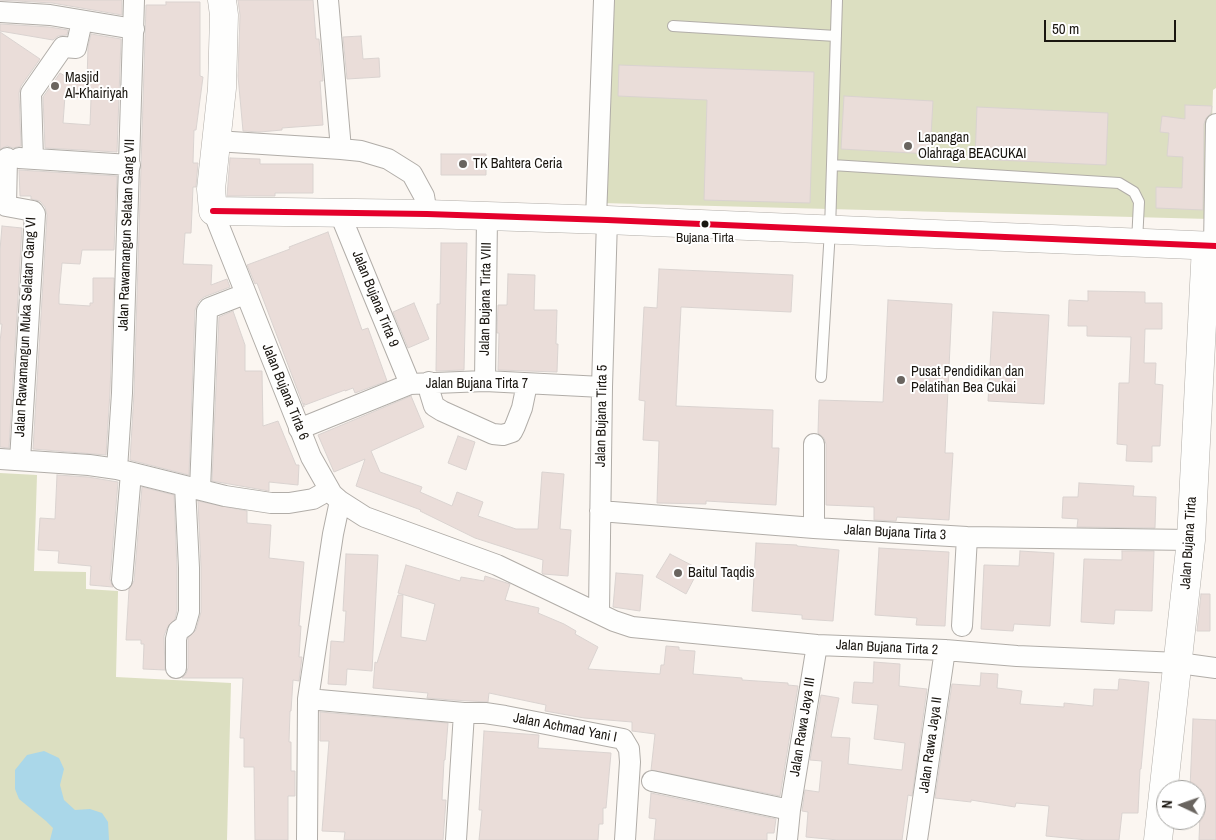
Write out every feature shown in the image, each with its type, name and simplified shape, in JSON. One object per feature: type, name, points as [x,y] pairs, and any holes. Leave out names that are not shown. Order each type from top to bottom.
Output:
[{"type":"street","name":"Jalan Rawamangun Selatan Gang VII","points":[[122,580],[124,471],[122,393],[134,0]]},
{"type":"street","name":"Jalan Bujana Tirta 6","points":[[222,0],[224,16],[222,88],[211,189],[213,211],[299,429],[311,457],[335,496],[365,517],[497,565],[599,612]]},
{"type":"street","points":[[328,0],[341,149]]},
{"type":"street","name":"Jalan Bujana Tirta 5","points":[[599,612],[604,0]]},
{"type":"street","points":[[0,12],[50,15],[134,29]]},
{"type":"street","points":[[33,159],[31,93],[64,46],[76,48],[82,21]]},
{"type":"street","points":[[213,211],[427,214],[601,220],[1212,246],[1216,124]]},
{"type":"street","points":[[216,141],[361,151],[388,159],[412,174],[424,196],[427,214]]},
{"type":"street","points":[[4,157],[130,165]]},
{"type":"street","name":"Jalan Rawamangun Muka Selatan Gang VI","points":[[4,157],[6,206],[34,211],[35,214],[10,459]]},
{"type":"street","name":"Jalan Bujana Tirta 9","points":[[340,214],[419,383],[430,393],[434,406],[493,434],[503,435],[512,432],[515,426],[522,408],[527,384]]},
{"type":"street","name":"Jalan Bujana Tirta VIII","points":[[485,381],[487,217]]},
{"type":"street","name":"Jalan Bujana Tirta","points":[[1158,840],[1191,540],[1212,246]]},
{"type":"street","points":[[176,668],[176,639],[178,631],[185,626],[189,612],[192,488],[207,311],[208,308],[245,294]]},
{"type":"street","name":"Jalan Bujana Tirta 7","points":[[299,429],[419,383],[485,381],[602,387]]},
{"type":"street","points":[[814,444],[814,528]]},
{"type":"street","points":[[10,459],[89,465],[255,500],[289,503],[335,496],[333,534],[308,699],[307,840]]},
{"type":"street","name":"Jalan Bujana Tirta 3","points":[[600,512],[967,537],[1191,540]]},
{"type":"street","points":[[962,626],[967,537]]},
{"type":"street","name":"Jalan Bujana Tirta 2","points":[[599,612],[614,621],[632,627],[817,644],[1178,663],[1216,668]]},
{"type":"street","name":"Jalan Rawa Jaya III","points":[[787,840],[790,810],[817,644]]},
{"type":"street","name":"Jalan Rawa Jaya II","points":[[917,840],[945,650]]},
{"type":"street","name":"Jalan Achmad Yani I","points":[[308,699],[464,713],[486,713],[623,739],[629,749],[630,762],[626,840]]},
{"type":"street","points":[[456,840],[464,713]]},
{"type":"street","points":[[652,781],[790,810]]},
{"type":"lane","points":[[821,377],[830,230],[837,0]]},
{"type":"lane","points":[[673,26],[836,36]]},
{"type":"lane","points":[[832,165],[1119,183],[1134,192],[1139,202],[1137,243]]},
{"type":"green space","name":"Lapangan Olahraga BEACUKAI","points":[[612,0],[1216,0],[1216,88],[1213,90],[1209,219],[601,203]]},
{"type":"green space","points":[[0,473],[37,475],[34,571],[86,572],[86,589],[118,591],[116,677],[231,683],[227,840],[0,840]]},
{"type":"water","points":[[44,751],[59,758],[64,769],[60,785],[64,800],[75,810],[90,809],[102,813],[108,822],[109,840],[50,840],[53,828],[19,799],[15,789],[15,770],[27,755]]},
{"type":"building","points":[[0,0],[122,0],[122,15],[52,3]]},
{"type":"building","points":[[238,0],[313,0],[316,39],[319,39],[323,81],[320,81],[323,125],[282,128],[282,130],[260,132],[243,131],[238,76],[240,15]]},
{"type":"building","points":[[166,2],[200,2],[200,76],[203,77],[196,130],[194,130],[193,163],[198,163],[196,187],[193,187],[191,233],[185,233],[183,264],[212,265],[211,285],[227,279],[230,287],[204,297],[199,301],[195,310],[189,475],[130,460],[134,393],[146,5],[166,5]]},
{"type":"building","points":[[0,24],[68,30],[67,35],[58,36],[53,40],[0,31]]},
{"type":"building","points":[[0,32],[40,59],[21,86],[19,93],[21,146],[13,148],[7,146],[0,149]]},
{"type":"building","points":[[91,34],[121,39],[117,152],[45,148],[43,97],[60,73],[70,79],[87,81],[88,47]],"holes":[[[65,96],[91,99],[90,125],[63,123]]]},
{"type":"building","points":[[361,36],[363,59],[379,58],[380,77],[347,79],[343,37]]},
{"type":"building","points":[[619,65],[814,72],[810,203],[704,200],[707,100],[618,96]]},
{"type":"building","points":[[844,96],[933,101],[930,154],[841,149]]},
{"type":"building","points":[[1185,105],[1212,106],[1211,113],[1206,118],[1204,124],[1203,210],[1156,208],[1156,187],[1182,188],[1183,157],[1167,156],[1169,133],[1160,132],[1162,116],[1185,119]]},
{"type":"building","points":[[977,107],[1108,113],[1106,165],[975,159]]},
{"type":"building","name":"TK Bahtera Ceria","points":[[441,154],[486,154],[486,175],[441,175]]},
{"type":"building","points":[[230,158],[260,159],[260,164],[313,164],[313,193],[275,193],[275,196],[227,196]]},
{"type":"building","points":[[19,170],[117,176],[114,250],[82,250],[80,264],[62,263],[59,295],[59,304],[90,306],[90,303],[93,303],[93,278],[114,278],[106,455],[33,449],[47,215],[45,207],[40,201],[31,199],[31,196],[20,196]]},
{"type":"building","points":[[2,226],[22,228],[9,448],[0,447],[0,342],[2,324],[0,324],[0,250]]},
{"type":"building","points":[[328,232],[362,330],[368,328],[387,381],[355,393],[353,388],[345,390],[305,405],[304,403],[304,407],[257,283],[255,284],[247,265]]},
{"type":"building","points":[[441,243],[467,243],[464,370],[436,371],[437,304],[440,304]]},
{"type":"building","points":[[659,269],[793,275],[791,312],[681,307],[676,406],[773,410],[772,448],[779,448],[776,505],[706,501],[706,504],[657,503],[659,441],[643,440],[645,401],[639,400],[644,307],[657,308]]},
{"type":"building","points":[[508,274],[535,275],[534,310],[557,310],[557,372],[498,370],[498,305],[507,305]]},
{"type":"building","points":[[1088,291],[1145,292],[1145,303],[1162,303],[1162,329],[1145,329],[1144,363],[1156,363],[1155,384],[1163,385],[1160,446],[1152,446],[1152,462],[1126,461],[1127,445],[1117,444],[1119,383],[1129,383],[1131,337],[1087,336],[1087,326],[1068,326],[1069,300],[1088,301]]},
{"type":"building","points":[[888,300],[952,304],[945,453],[953,453],[949,520],[897,517],[896,521],[874,520],[874,507],[826,505],[826,444],[824,438],[818,433],[819,400],[883,402]]},
{"type":"building","points":[[414,303],[429,339],[408,348],[393,312]]},
{"type":"building","points":[[233,311],[245,345],[245,371],[262,371],[263,426],[278,421],[296,465],[299,465],[298,485],[269,482],[269,491],[212,481],[219,317]]},
{"type":"building","points":[[993,312],[1049,315],[1044,404],[988,401]]},
{"type":"building","points":[[411,396],[424,427],[371,451],[380,472],[422,487],[420,492],[452,506],[457,492],[483,502],[478,516],[516,529],[538,529],[542,472],[564,474],[560,529],[571,530],[568,576],[543,574],[543,560],[475,538],[421,510],[356,486],[365,459],[334,472],[318,435]]},
{"type":"building","points":[[458,436],[475,442],[466,470],[448,463]]},
{"type":"building","points":[[57,475],[88,477],[118,482],[110,579],[113,587],[90,585],[91,566],[58,563],[59,551],[38,550],[40,518],[55,519]]},
{"type":"building","points":[[1079,483],[1134,486],[1133,496],[1156,497],[1155,528],[1077,527],[1078,519],[1062,518],[1063,497],[1078,497]]},
{"type":"building","points":[[142,487],[174,495],[177,610],[175,619],[167,628],[164,636],[165,670],[143,669],[144,644],[141,644],[141,640],[126,640],[129,589],[134,581]]},
{"type":"building","points":[[198,501],[247,511],[247,523],[271,525],[269,558],[304,562],[299,626],[301,626],[299,657],[302,657],[299,681],[293,680],[290,711],[289,742],[291,742],[291,771],[295,771],[295,796],[288,796],[288,840],[255,840],[254,767],[244,767],[244,738],[240,738],[243,678],[182,678],[188,668],[188,638],[196,630],[201,612]]},
{"type":"building","points":[[756,543],[839,550],[833,621],[802,619],[802,615],[752,611]]},
{"type":"building","points":[[879,548],[949,552],[945,626],[916,625],[917,618],[875,615]]},
{"type":"building","points":[[1020,551],[1054,553],[1050,626],[1014,624],[1013,631],[981,629],[984,565],[1019,566]]},
{"type":"building","points":[[1122,551],[1154,551],[1152,611],[1115,610],[1114,624],[1081,622],[1084,559],[1122,560]]},
{"type":"building","points":[[346,554],[378,555],[372,671],[347,669],[346,685],[328,684],[331,641],[344,642],[346,611],[343,611]]},
{"type":"building","name":"Baitul Taqdis","points":[[670,554],[699,569],[686,594],[656,577]]},
{"type":"building","points":[[406,565],[460,581],[461,577],[484,581],[485,576],[510,584],[505,600],[539,608],[538,613],[564,624],[576,631],[575,634],[598,647],[588,669],[660,674],[661,665],[664,665],[666,646],[679,647],[679,650],[695,651],[693,674],[788,683],[788,685],[798,686],[780,796],[651,770],[655,734],[632,731],[632,722],[584,718],[545,711],[546,705],[489,693],[488,702],[427,698],[428,693],[373,688],[375,662],[377,663],[398,595],[403,595],[401,637],[426,641],[435,604],[398,593]]},
{"type":"building","points":[[616,573],[643,575],[640,611],[613,607]]},
{"type":"building","points":[[1201,594],[1210,594],[1210,631],[1197,631]]},
{"type":"building","points":[[874,662],[900,664],[899,686],[927,689],[912,796],[908,795],[902,840],[838,840],[806,837],[808,812],[802,811],[805,790],[819,792],[822,761],[810,760],[821,695],[839,698],[831,737],[850,738],[848,764],[902,770],[905,743],[874,739],[878,705],[852,703],[854,682],[873,683]]},
{"type":"building","points":[[981,673],[998,674],[997,688],[1022,691],[1020,704],[1064,707],[1064,703],[1093,706],[1094,689],[1118,690],[1119,679],[1149,682],[1140,769],[1138,813],[1122,813],[1119,840],[1087,840],[1046,836],[1049,806],[1016,803],[1015,807],[971,800],[971,802],[935,798],[952,684],[980,686]]},
{"type":"building","points":[[320,712],[448,723],[442,800],[446,800],[443,840],[344,840],[345,832],[322,831],[329,741],[320,741]]},
{"type":"building","points":[[1193,719],[1216,720],[1216,840],[1199,840],[1199,830],[1206,830],[1206,780],[1190,780]]},
{"type":"building","points":[[484,731],[539,735],[538,748],[611,753],[606,808],[603,808],[603,824],[599,824],[598,840],[479,840],[482,810],[479,810]]},
{"type":"building","points":[[651,793],[776,819],[774,833],[767,833],[767,840],[654,840],[656,819],[649,818]]},
{"type":"transit line","points":[[213,211],[427,214],[607,220],[1216,246]]},
{"type":"place","name":"Masjid Al-Khairiyah","points":[[55,86]]},
{"type":"place","name":"Lapangan Olahraga BEACUKAI","points":[[908,146]]},
{"type":"place","name":"TK Bahtera Ceria","points":[[463,164]]},
{"type":"place","name":"Bujana Tirta","points":[[705,224]]},
{"type":"place","name":"Pusat Pendidikan dan Pelatihan Bea Cukai","points":[[901,380]]},
{"type":"place","name":"Baitul Taqdis","points":[[678,573]]}]
